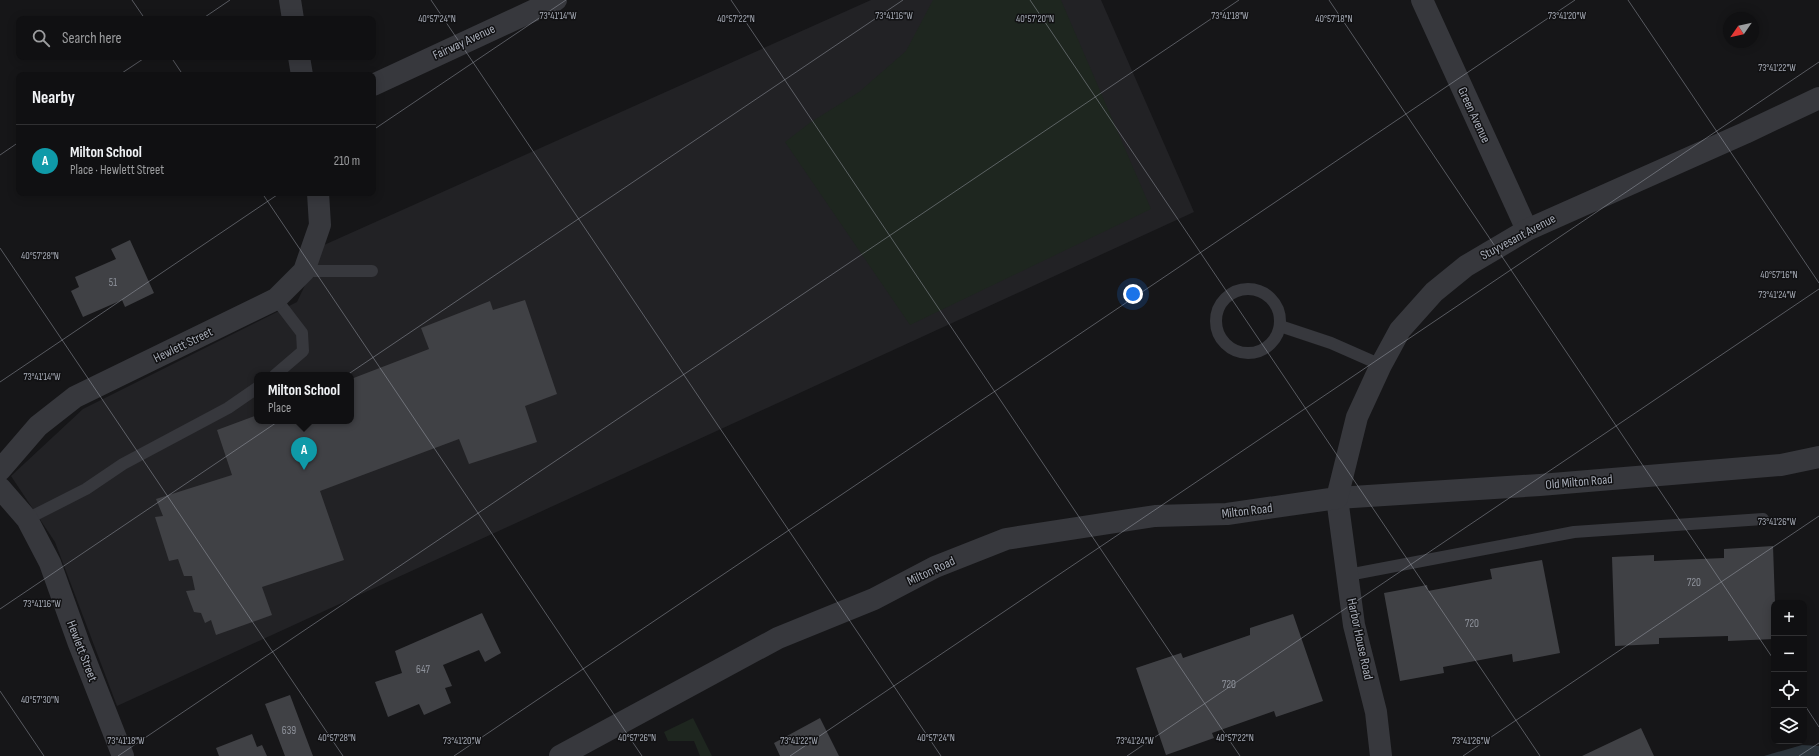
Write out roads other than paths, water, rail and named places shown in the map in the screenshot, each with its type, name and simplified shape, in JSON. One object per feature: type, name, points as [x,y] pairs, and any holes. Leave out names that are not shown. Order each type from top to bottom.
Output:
[{"type":"street","points":[[290,0],[293,16]]},
{"type":"street","name":"Fairway Avenue","points":[[376,84],[556,0]]},
{"type":"street","name":"Green Avenue","points":[[1422,0],[1527,230]]},
{"type":"street","points":[[300,60],[302,72]]},
{"type":"street","name":"Stuyvesant Avenue","points":[[1337,498],[1357,417],[1381,365],[1400,330],[1434,292],[1466,266],[1527,230],[1745,133],[1819,98]]},
{"type":"street","name":"Hewlett Street","points":[[0,470],[38,426],[75,397],[276,299],[304,271],[320,224],[318,196]]},
{"type":"street","name":"Old Milton Road","points":[[1337,498],[1540,485],[1781,465],[1819,457]]},
{"type":"street","name":"Hewlett Street","points":[[0,488],[27,519],[50,563],[79,644],[123,756]]},
{"type":"street","name":"Harbor House Road","points":[[1337,498],[1354,625],[1376,712],[1381,756]]},
{"type":"street","name":"Milton Road","points":[[560,756],[778,638],[874,599],[935,567],[1006,539],[1155,516],[1227,514],[1337,498]]},
{"type":"lane","points":[[304,271],[372,271]]},
{"type":"lane","points":[[1252,288],[1261,291],[1273,301],[1280,315],[1280,326],[1276,336],[1269,345],[1250,353],[1239,352],[1229,347],[1221,339],[1216,319],[1218,309],[1231,293],[1241,289],[1252,288]]},
{"type":"lane","points":[[276,299],[302,333],[303,351],[278,372]]},
{"type":"lane","points":[[1280,326],[1331,343],[1381,365]]},
{"type":"lane","points":[[27,519],[86,489],[122,464],[228,408],[254,390]]},
{"type":"lane","points":[[1348,575],[1574,532],[1763,519]]},
{"type":"place","name":"Milton School","points":[[304,470]]}]
